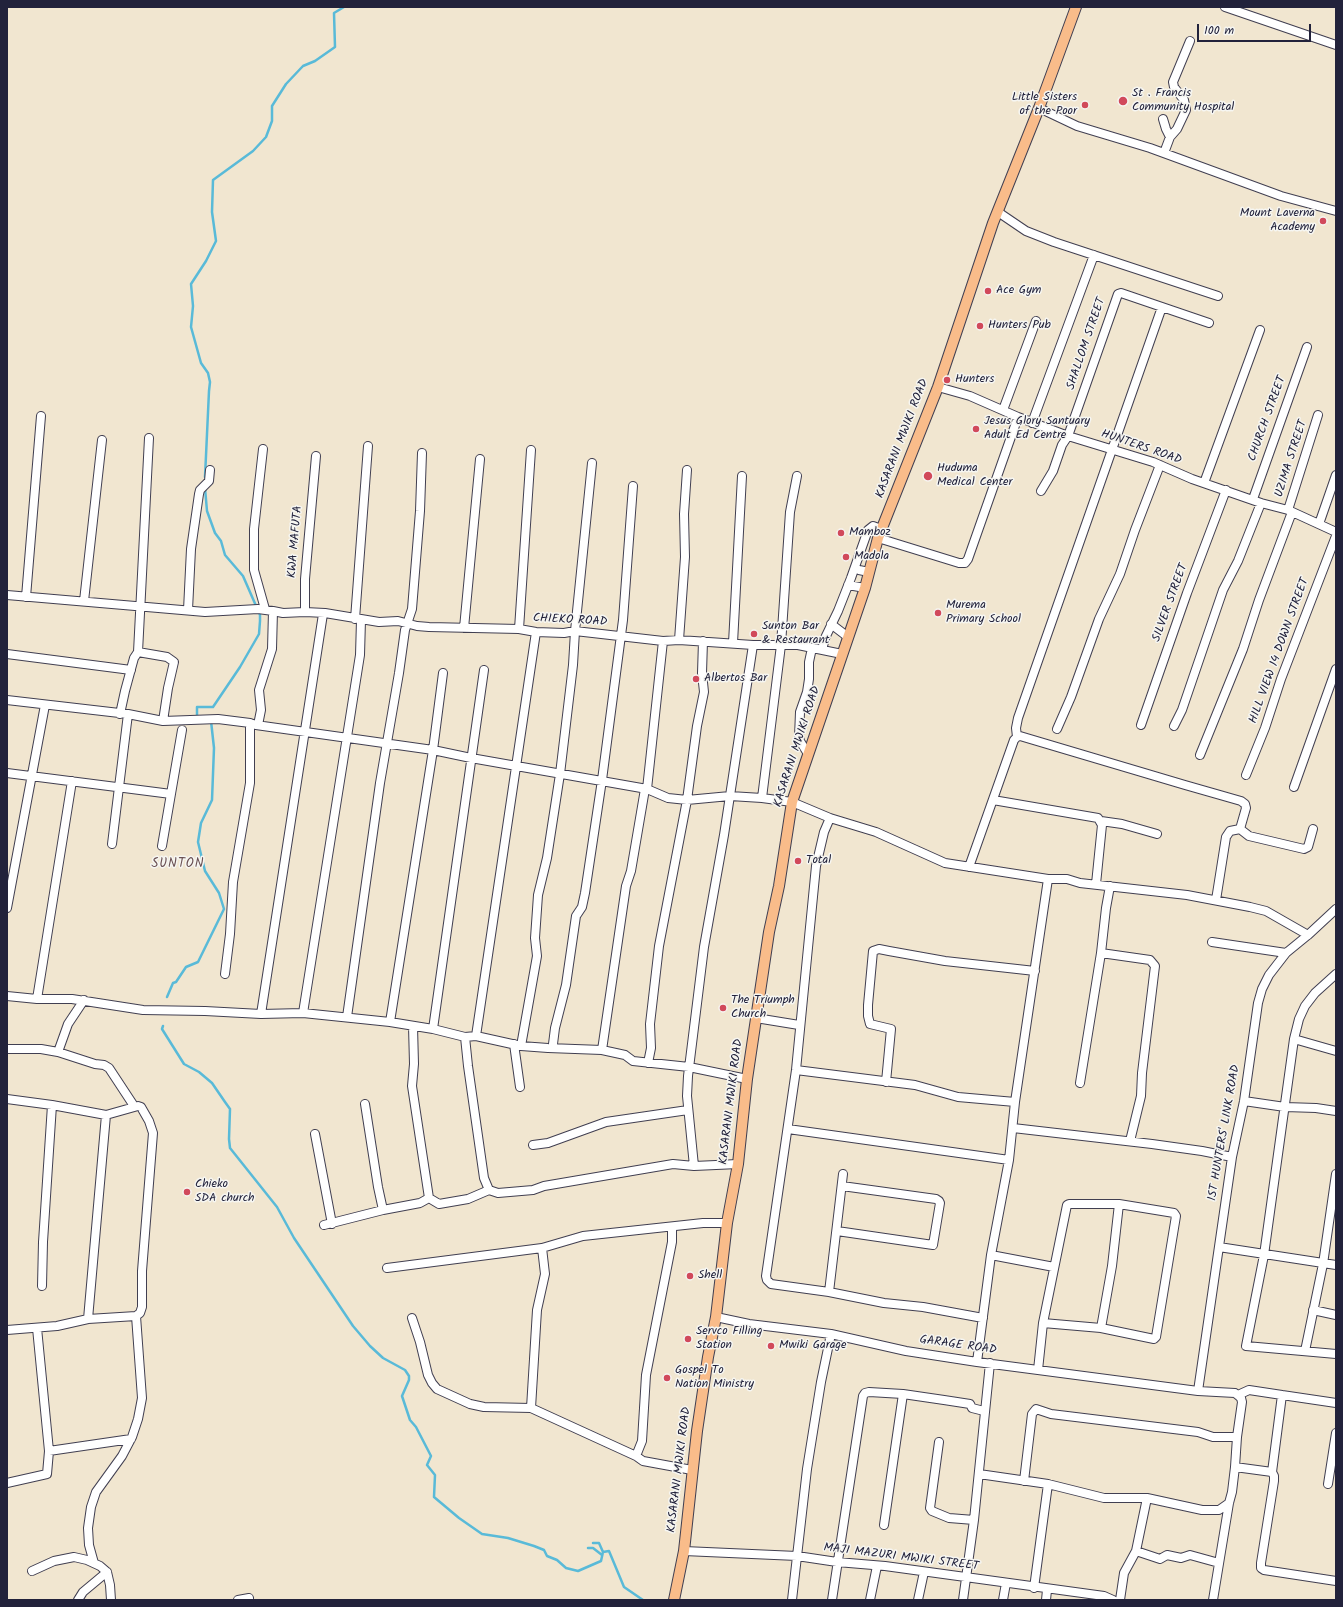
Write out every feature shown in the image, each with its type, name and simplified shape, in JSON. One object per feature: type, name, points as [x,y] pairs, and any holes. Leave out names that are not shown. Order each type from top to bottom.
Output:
[{"type":"main road","name":"KASARANI MWIKI ROAD","points":[[674,1600],[684,1551],[692,1470],[708,1357],[716,1317],[727,1223],[738,1164],[747,1079],[756,1018],[769,932],[779,886],[792,802],[865,588],[879,534],[938,387],[998,212],[1039,108],[1076,7]]},
{"type":"street","points":[[1225,7],[1336,45]]},
{"type":"street","points":[[1164,153],[1170,137],[1177,129],[1186,110],[1184,100],[1174,87],[1173,82],[1190,41]]},
{"type":"street","points":[[1039,108],[1077,126],[1164,153],[1281,196],[1336,211]]},
{"type":"street","points":[[1163,118],[1170,137]]},
{"type":"street","points":[[998,212],[1026,231],[1054,242],[1218,296]]},
{"type":"street","points":[[1032,423],[1094,255]]},
{"type":"street","name":"SHALLOM STREET","points":[[1041,491],[1053,471],[1062,445],[1068,436],[1117,295],[1121,293],[1209,323]]},
{"type":"street","points":[[969,867],[1014,740],[1017,737],[1016,728],[1018,718],[1162,307]]},
{"type":"street","points":[[1003,410],[1036,321]]},
{"type":"street","points":[[1204,483],[1260,330]]},
{"type":"street","name":"CHURCH STREET","points":[[1252,499],[1307,347]]},
{"type":"street","name":"HUNTERS ROAD","points":[[938,387],[970,396],[1032,423],[1068,436],[1113,449],[1261,503],[1290,511],[1336,532]]},
{"type":"street","name":"UZIMA STREET","points":[[1200,755],[1243,649],[1290,511],[1318,415]]},
{"type":"street","points":[[26,597],[41,416]]},
{"type":"street","points":[[822,650],[825,638],[855,568],[870,526],[873,526],[879,534],[959,563],[965,563],[968,559],[1018,417]]},
{"type":"street","points":[[112,844],[119,786],[124,714],[131,670],[134,658],[138,652],[150,438]]},
{"type":"street","points":[[84,601],[102,440]]},
{"type":"street","points":[[303,1013],[360,655],[358,619],[368,446]]},
{"type":"street","points":[[225,974],[233,882],[250,783],[254,724],[260,717],[260,690],[272,648],[254,570],[254,529],[263,449]]},
{"type":"street","points":[[519,629],[531,450]]},
{"type":"street","points":[[347,1017],[380,783],[388,744],[405,630],[414,592],[420,511],[422,453]]},
{"type":"street","name":"KWA MAFUTA","points":[[305,612],[305,579],[316,456]]},
{"type":"street","points":[[464,628],[480,459]]},
{"type":"street","points":[[520,1087],[517,1045],[537,956],[535,938],[538,895],[547,858],[560,774],[573,665],[592,463]]},
{"type":"street","points":[[1057,729],[1072,697],[1098,619],[1120,574],[1160,465]]},
{"type":"street","points":[[188,610],[192,549],[199,494],[202,488],[209,481],[210,470]]},
{"type":"street","points":[[679,640],[685,557],[684,514],[686,470]]},
{"type":"street","points":[[1319,524],[1336,475]]},
{"type":"street","points":[[733,643],[742,476]]},
{"type":"street","points":[[762,798],[781,645],[790,512],[797,476]]},
{"type":"street","points":[[554,1048],[555,1028],[566,985],[576,916],[582,907],[585,893],[602,780],[623,620],[633,486]]},
{"type":"street","name":"SILVER STREET","points":[[1141,726],[1187,592],[1226,490]]},
{"type":"street","points":[[1174,726],[1182,710],[1223,590],[1238,561],[1261,503]]},
{"type":"street","name":"HILL VIEW 14 DOWN STREET","points":[[1246,775],[1265,728],[1281,679],[1336,536]]},
{"type":"street","points":[[855,568],[869,572]]},
{"type":"street","points":[[848,585],[865,588]]},
{"type":"street","points":[[7,595],[205,612],[263,609],[283,613],[305,612],[322,614],[261,1014]]},
{"type":"street","name":"CHIEKO ROAD","points":[[322,614],[379,622],[408,622],[416,626],[519,629],[536,632],[564,633],[575,631],[664,641],[679,640],[753,645],[798,645],[842,654]]},
{"type":"street","points":[[831,624],[848,637]]},
{"type":"street","points":[[476,1036],[536,632]]},
{"type":"street","points":[[602,1050],[625,893],[631,871],[646,789],[664,641]]},
{"type":"street","points":[[648,1063],[651,1048],[650,1024],[659,946],[687,800],[697,726],[704,692],[702,673],[703,641]]},
{"type":"street","points":[[694,1166],[687,1096],[689,1067],[704,947],[730,796],[753,645]]},
{"type":"street","points":[[808,754],[799,737],[800,712],[808,692],[809,662],[812,648]]},
{"type":"street","points":[[138,652],[167,657],[174,662],[162,721]]},
{"type":"street","points":[[7,654],[131,670]]},
{"type":"street","points":[[1294,787],[1336,669]]},
{"type":"street","points":[[433,1029],[484,670]]},
{"type":"street","points":[[390,1022],[433,750],[443,673]]},
{"type":"street","points":[[7,700],[124,714],[162,721],[218,720],[254,724],[433,750],[560,774],[602,780],[646,789],[668,798],[687,800],[730,796],[792,802],[830,818],[876,832],[945,863],[1048,878],[1068,879],[1080,883],[1187,895],[1216,900],[1266,911],[1308,935]]},
{"type":"street","points":[[7,908],[45,705]]},
{"type":"street","points":[[162,846],[182,730]]},
{"type":"street","points":[[1017,737],[1020,736],[1241,801],[1245,804],[1246,808],[1240,829]]},
{"type":"street","points":[[7,773],[119,786],[171,794]]},
{"type":"street","points":[[37,999],[72,781]]},
{"type":"street","points":[[993,800],[1084,815],[1098,818],[1101,821],[1122,824],[1157,834]]},
{"type":"street","points":[[830,818],[824,832],[816,866],[811,932],[799,1026],[796,1070],[766,1276],[767,1280],[770,1284],[829,1292],[884,1303],[923,1307],[983,1318]]},
{"type":"street","points":[[1096,884],[1102,825],[1101,821]]},
{"type":"street","points":[[1216,900],[1226,837],[1230,831],[1240,829],[1249,836],[1304,849],[1308,848],[1313,829]]},
{"type":"street","points":[[977,1362],[991,1255],[1009,1160],[1015,1102],[1048,878]]},
{"type":"street","points":[[1080,1083],[1102,953],[1106,908],[1110,886]]},
{"type":"street","name":"1ST HUNTERS' LINK ROAD","points":[[1198,1391],[1232,1157],[1244,1101],[1258,1003],[1262,989],[1269,975],[1286,953],[1336,909]]},
{"type":"street","points":[[1212,942],[1286,953]]},
{"type":"street","points":[[886,1082],[891,1029],[870,1024],[868,1016],[873,951],[884,950],[945,961],[1035,971]]},
{"type":"street","points":[[1102,953],[1150,960],[1155,966],[1142,1073],[1141,1096],[1130,1141]]},
{"type":"street","points":[[1336,974],[1315,993],[1305,1006],[1299,1019],[1294,1039],[1264,1255],[1246,1346],[1336,1354]]},
{"type":"street","points":[[7,996],[37,999],[84,1000],[143,1010],[261,1014],[303,1013],[347,1017],[433,1029],[465,1037],[476,1036],[517,1045],[602,1050],[625,1055],[632,1061],[689,1067],[747,1079]]},
{"type":"street","points":[[58,1052],[68,1024],[84,1000]]},
{"type":"street","points":[[756,1018],[799,1026]]},
{"type":"street","points":[[413,1026],[414,1064],[412,1086],[430,1198],[439,1204],[468,1199],[489,1190],[498,1193],[533,1190],[544,1186],[673,1164],[694,1166],[738,1164]]},
{"type":"street","points":[[465,1037],[484,1178],[489,1190]]},
{"type":"street","points":[[1294,1039],[1336,1051]]},
{"type":"street","points":[[7,1049],[41,1049],[58,1052],[107,1066],[134,1106]]},
{"type":"street","points":[[796,1070],[915,1085],[958,1097],[1015,1102]]},
{"type":"street","points":[[7,1099],[52,1105],[106,1115],[134,1106],[141,1108],[153,1133],[142,1271],[142,1307],[140,1313],[136,1316],[88,1319],[56,1326],[7,1330]]},
{"type":"street","points":[[1244,1101],[1285,1107],[1316,1108],[1336,1111]]},
{"type":"street","points":[[365,1104],[383,1210]]},
{"type":"street","points":[[42,1286],[43,1242],[52,1105]]},
{"type":"street","points":[[533,1145],[548,1143],[606,1122],[688,1110]]},
{"type":"street","points":[[88,1319],[106,1115]]},
{"type":"street","points":[[1013,1128],[1130,1141],[1202,1151],[1232,1157]]},
{"type":"street","points":[[788,1129],[1009,1160]]},
{"type":"street","points":[[314,1134],[328,1224],[383,1210],[420,1203],[430,1198]]},
{"type":"street","points":[[829,1292],[843,1174]]},
{"type":"street","points":[[1305,1351],[1323,1264],[1336,1174]]},
{"type":"street","points":[[837,1230],[933,1245],[940,1203],[936,1199],[842,1186]]},
{"type":"street","points":[[1038,1370],[1043,1323],[1067,1205],[1071,1203],[1119,1204],[1174,1213],[1176,1216],[1156,1338],[1154,1339],[1101,1328],[1043,1323]]},
{"type":"street","points":[[1101,1328],[1112,1266],[1119,1204]]},
{"type":"street","points":[[387,1268],[542,1248],[583,1236],[703,1223],[727,1223]]},
{"type":"street","points":[[636,1456],[642,1441],[646,1375],[672,1242],[672,1227]]},
{"type":"street","points":[[1219,1247],[1336,1266]]},
{"type":"street","points":[[531,1408],[537,1310],[544,1274],[542,1248]]},
{"type":"street","points":[[991,1255],[1054,1267]]},
{"type":"street","points":[[1313,1310],[1336,1315]]},
{"type":"street","points":[[94,1563],[89,1545],[88,1534],[91,1507],[96,1492],[122,1456],[131,1439],[138,1419],[142,1398],[136,1316]]},
{"type":"street","name":"GARAGE ROAD","points":[[716,1317],[749,1324],[830,1334],[906,1351],[977,1362],[990,1362],[1038,1370],[1198,1391],[1235,1393],[1238,1395],[1249,1390],[1336,1403]]},
{"type":"street","points":[[412,1318],[420,1342],[428,1375],[437,1389],[470,1404],[484,1407],[531,1408],[636,1456],[648,1463],[692,1470]]},
{"type":"street","points":[[7,1483],[47,1474],[49,1451],[37,1328]]},
{"type":"street","points":[[792,1600],[807,1469],[830,1334]]},
{"type":"street","points":[[963,1600],[974,1520],[990,1362]]},
{"type":"street","points":[[832,1600],[863,1396],[865,1393],[903,1394],[970,1404],[972,1408],[984,1411]]},
{"type":"street","points":[[884,1525],[903,1394]]},
{"type":"street","points":[[1213,1600],[1232,1492],[1242,1402],[1238,1395]]},
{"type":"street","points":[[1282,1395],[1272,1472],[1274,1481],[1261,1563],[1262,1568],[1264,1570],[1336,1581]]},
{"type":"street","points":[[1024,1480],[1032,1414],[1036,1409],[1051,1414],[1198,1432],[1213,1437],[1237,1437]]},
{"type":"street","points":[[1328,1484],[1336,1433]]},
{"type":"street","points":[[49,1451],[131,1439]]},
{"type":"street","points":[[939,1442],[930,1508],[932,1511],[949,1518],[974,1520]]},
{"type":"street","points":[[1235,1467],[1272,1472]]},
{"type":"street","points":[[979,1474],[1048,1484],[1104,1498],[1147,1498],[1202,1510],[1219,1510],[1229,1503]]},
{"type":"street","points":[[1034,1588],[1048,1484]]},
{"type":"street","points":[[1120,1600],[1124,1574],[1136,1551],[1147,1498]]},
{"type":"street","name":"MAJI MAZURI MWIKI STREET","points":[[684,1551],[797,1556],[1006,1583],[1086,1597],[1104,1596],[1113,1600]]},
{"type":"street","points":[[1136,1551],[1160,1559],[1167,1555],[1181,1558],[1190,1555],[1219,1563]]},
{"type":"street","points":[[32,1571],[54,1560],[74,1557],[87,1560],[100,1566],[107,1572],[111,1600]]},
{"type":"street","points":[[870,1600],[877,1566]]},
{"type":"street","points":[[78,1600],[83,1592],[107,1572]]},
{"type":"street","points":[[918,1600],[924,1572]]},
{"type":"street","points":[[1004,1600],[1006,1583]]},
{"type":"street","points":[[1046,1600],[1047,1590]]},
{"type":"street","points":[[238,1600],[249,1598]]},
{"type":"waterway","points":[[205,477],[210,382],[208,373],[201,363],[191,327],[193,306],[191,284],[206,261],[216,241],[212,212],[213,180],[253,151],[266,137],[272,121],[272,106],[286,84],[303,66],[315,61],[335,47],[334,13],[344,7]]},
{"type":"waterway","points":[[197,717],[197,707],[213,707],[240,667],[259,634],[260,621],[260,615],[243,576],[225,555],[221,541],[215,533],[207,511],[205,488]]},
{"type":"waterway","points":[[167,997],[173,983],[176,982],[186,967],[198,962],[224,909],[219,893],[205,871],[198,842],[201,823],[212,800],[214,748],[211,721]]},
{"type":"waterway","points":[[163,1026],[162,1029],[184,1064],[199,1072],[212,1083],[230,1109],[230,1148],[277,1207],[294,1238],[353,1326],[370,1346],[383,1358],[405,1370],[409,1376],[409,1380],[402,1396],[410,1420],[416,1427],[431,1456],[427,1465],[435,1475],[434,1497],[459,1518],[482,1534],[508,1538],[544,1550],[547,1556],[557,1560],[566,1568],[578,1571],[601,1561],[603,1552],[609,1551],[624,1587],[643,1600]]},
{"type":"waterway","points":[[593,1543],[599,1543],[603,1552]]},
{"type":"waterway","points":[[588,1548],[593,1548],[602,1555]]},
{"type":"place","name":"St . Francis Community Hospital","points":[[1123,101]]},
{"type":"place","name":"Little Sisters of the Poor","points":[[1085,105]]},
{"type":"place","name":"Mount Laverna Academy","points":[[1323,221]]},
{"type":"place","name":"Ace Gym","points":[[988,291]]},
{"type":"place","name":"Hunters Pub","points":[[980,326]]},
{"type":"place","name":"Hunters","points":[[947,380]]},
{"type":"place","name":"Jesus Glory Santuary Adult Ed Centre","points":[[976,429]]},
{"type":"place","name":"Huduma Medical Center","points":[[928,476]]},
{"type":"place","name":"Mamboz","points":[[841,533]]},
{"type":"place","name":"Madola","points":[[846,557]]},
{"type":"place","name":"Murema Primary School","points":[[938,613]]},
{"type":"place","name":"Sunton Bar & Restaurant","points":[[754,634]]},
{"type":"place","name":"Albertos Bar","points":[[696,679]]},
{"type":"place","name":"Total","points":[[798,861]]},
{"type":"place","name":"The Triumph Church","points":[[723,1008]]},
{"type":"place","name":"Chieko SDA church","points":[[187,1192]]},
{"type":"place","name":"Shell","points":[[690,1276]]},
{"type":"place","name":"Servco Filling Station","points":[[688,1339]]},
{"type":"place","name":"Mwiki Garage","points":[[771,1346]]},
{"type":"place","name":"Gospel To Nation Ministry","points":[[667,1378]]},
{"type":"district","name":"SUNTON","points":[[178,865]]}]
